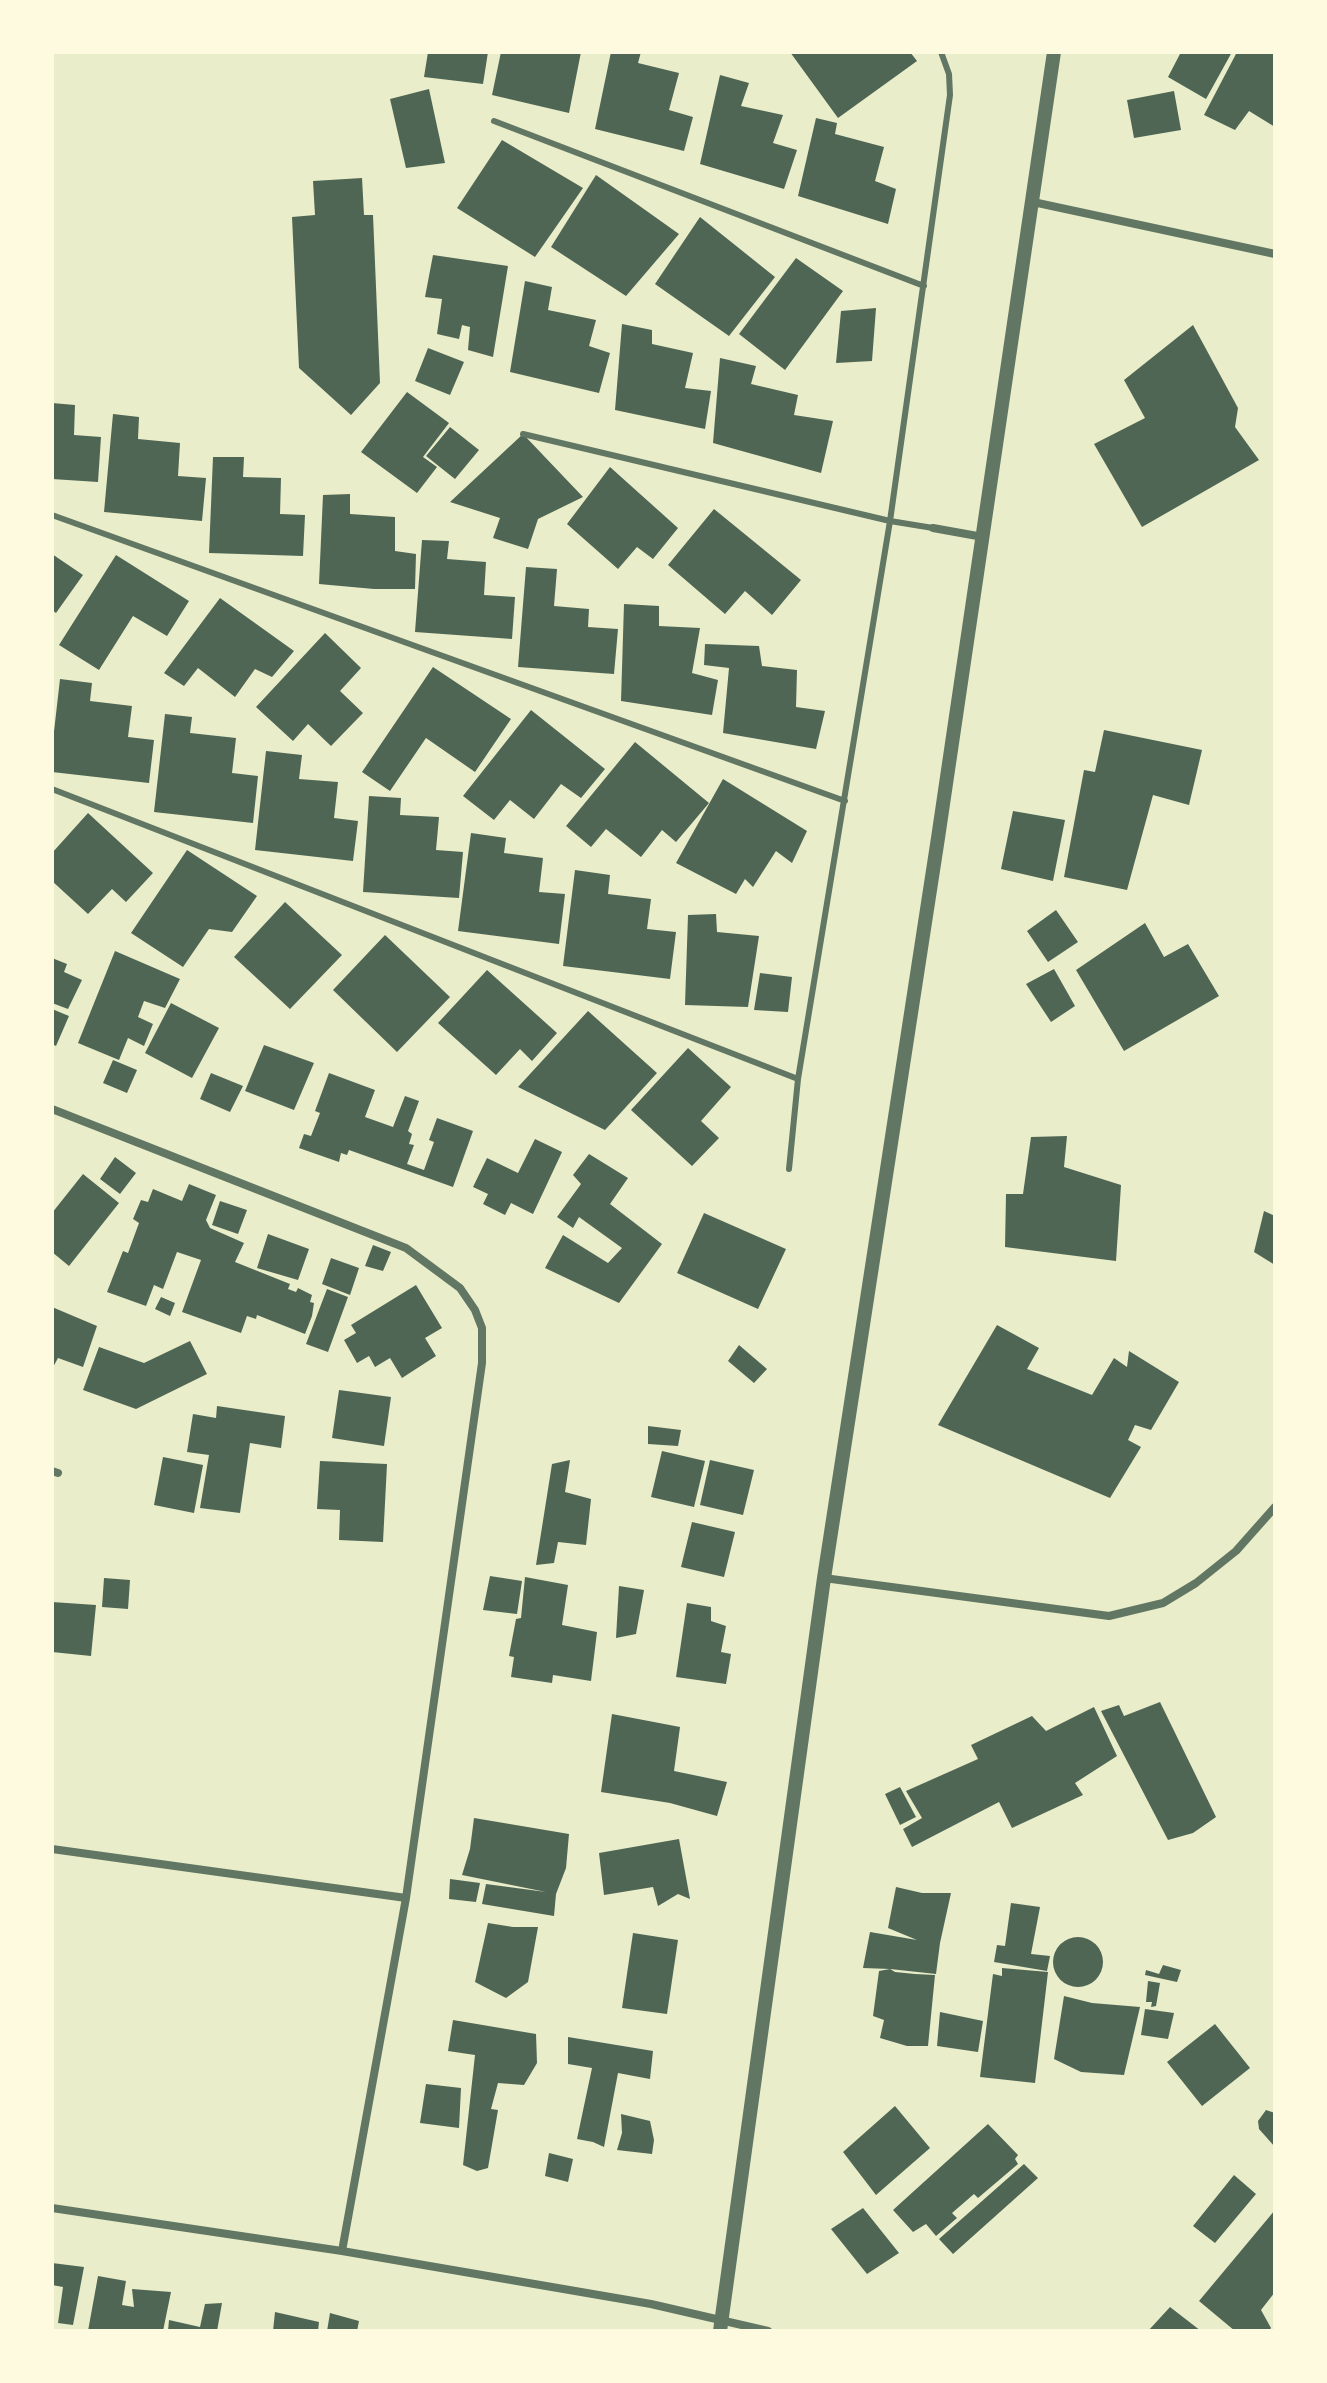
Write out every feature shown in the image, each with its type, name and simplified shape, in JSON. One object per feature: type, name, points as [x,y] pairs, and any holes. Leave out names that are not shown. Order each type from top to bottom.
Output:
[{"type":"street","points":[[721,2325],[824,1578],[929,901],[1054,52]]},
{"type":"street","points":[[1033,202],[1275,254]]},
{"type":"street","points":[[933,528],[983,537]]},
{"type":"street","points":[[52,1109],[406,1248],[460,1288],[475,1310],[482,1328],[482,1363],[406,1898],[342,2251]]},
{"type":"street","points":[[824,1578],[1109,1616],[1163,1603],[1196,1583],[1236,1551],[1275,1507]]},
{"type":"street","points":[[52,1849],[406,1898]]},
{"type":"street","points":[[52,2208],[342,2251],[651,2304],[721,2325],[768,2331]]},
{"type":"lane","points":[[789,1169],[798,1079],[890,521],[950,95],[949,74],[941,52]]},
{"type":"lane","points":[[494,121],[924,286]]},
{"type":"lane","points":[[523,434],[890,521],[933,528]]},
{"type":"lane","points":[[52,515],[845,801]]},
{"type":"lane","points":[[52,789],[798,1079]]},
{"type":"building","points":[[428,52],[488,52],[483,84],[424,77]]},
{"type":"building","points":[[501,52],[581,52],[569,113],[492,95]]},
{"type":"building","points":[[611,52],[641,52],[638,63],[679,73],[669,110],[693,117],[684,151],[595,129]]},
{"type":"building","points":[[790,52],[910,52],[917,61],[838,118]]},
{"type":"building","points":[[1181,52],[1232,52],[1206,99],[1168,77]]},
{"type":"building","points":[[1237,52],[1275,52],[1275,127],[1249,111],[1235,130],[1204,115]]},
{"type":"building","points":[[720,75],[749,83],[741,106],[783,115],[773,143],[797,150],[784,189],[700,164]]},
{"type":"building","points":[[429,89],[445,163],[406,168],[390,99]]},
{"type":"building","points":[[1174,91],[1181,130],[1134,138],[1127,100]]},
{"type":"building","points":[[816,118],[837,123],[835,134],[884,147],[875,181],[896,189],[888,224],[798,196]]},
{"type":"building","points":[[502,140],[583,188],[535,257],[457,208]]},
{"type":"building","points":[[596,175],[679,234],[626,296],[551,247]]},
{"type":"building","points":[[362,178],[364,215],[373,215],[380,383],[351,415],[299,368],[292,217],[315,215],[313,181]]},
{"type":"building","points":[[700,217],[775,277],[729,336],[655,284]]},
{"type":"building","points":[[433,255],[508,266],[493,357],[468,350],[470,327],[462,325],[459,339],[437,334],[442,299],[425,297]]},
{"type":"building","points":[[796,258],[843,291],[785,370],[739,334]]},
{"type":"building","points":[[525,281],[552,287],[548,310],[596,320],[589,346],[610,353],[599,393],[510,372]]},
{"type":"building","points":[[876,308],[872,361],[836,363],[841,311]]},
{"type":"building","points":[[622,324],[652,330],[652,344],[693,353],[685,388],[711,391],[705,429],[615,410]]},
{"type":"building","points":[[1193,325],[1238,408],[1235,427],[1259,460],[1142,527],[1094,444],[1145,418],[1124,380]]},
{"type":"building","points":[[428,348],[464,362],[450,395],[415,381]]},
{"type":"building","points":[[720,358],[756,366],[751,384],[798,395],[794,415],[833,421],[821,473],[713,443]]},
{"type":"building","points":[[407,392],[449,423],[423,457],[437,467],[417,493],[361,452]]},
{"type":"building","points":[[52,403],[75,405],[74,435],[101,437],[98,482],[52,479]]},
{"type":"building","points":[[113,414],[139,417],[138,439],[180,443],[178,476],[206,478],[202,521],[104,512]]},
{"type":"building","points":[[450,427],[479,450],[455,479],[426,456]]},
{"type":"building","points":[[523,434],[583,497],[538,519],[528,549],[493,538],[500,518],[450,502]]},
{"type":"building","points":[[213,457],[244,457],[243,477],[281,478],[280,514],[305,515],[303,556],[209,553]]},
{"type":"building","points":[[610,467],[678,528],[653,559],[637,547],[618,569],[567,524]]},
{"type":"building","points":[[350,494],[350,514],[395,517],[395,551],[416,554],[415,589],[319,584],[323,495]]},
{"type":"building","points":[[714,509],[801,580],[772,615],[745,591],[725,614],[668,565]]},
{"type":"building","points":[[422,540],[449,541],[447,559],[486,562],[484,595],[515,597],[512,639],[415,632]]},
{"type":"building","points":[[52,554],[83,575],[56,613],[52,610]]},
{"type":"building","points":[[116,555],[189,601],[167,636],[133,616],[99,670],[59,645]]},
{"type":"building","points":[[526,567],[557,569],[554,606],[589,609],[588,627],[618,629],[614,674],[518,667]]},
{"type":"building","points":[[220,598],[294,651],[272,677],[255,669],[235,697],[198,668],[184,686],[164,673]]},
{"type":"building","points":[[624,604],[659,606],[659,626],[700,628],[692,673],[718,680],[712,715],[621,701]]},
{"type":"building","points":[[325,633],[361,668],[340,691],[363,713],[331,746],[308,724],[293,741],[256,707]]},
{"type":"building","points":[[705,644],[759,646],[762,666],[797,670],[796,707],[825,711],[816,749],[723,733],[729,668],[704,665]]},
{"type":"building","points":[[433,667],[511,719],[475,772],[426,738],[390,791],[362,772]]},
{"type":"building","points":[[60,679],[92,683],[90,701],[132,706],[128,737],[154,740],[149,783],[52,772]]},
{"type":"building","points":[[531,710],[605,769],[581,798],[561,784],[534,819],[510,800],[494,820],[463,796]]},
{"type":"building","points":[[165,714],[192,717],[190,733],[236,738],[232,773],[258,776],[253,823],[154,812]]},
{"type":"building","points":[[1104,730],[1202,750],[1189,805],[1153,795],[1127,890],[1064,877],[1084,770],[1095,772]]},
{"type":"building","points":[[635,742],[709,803],[676,842],[662,830],[641,857],[606,829],[591,847],[566,826]]},
{"type":"building","points":[[266,751],[302,755],[299,779],[338,782],[334,818],[358,821],[353,861],[255,850]]},
{"type":"building","points":[[723,779],[807,831],[792,863],[776,851],[753,887],[745,879],[736,894],[676,863]]},
{"type":"building","points":[[369,796],[401,798],[400,815],[439,817],[436,850],[463,852],[459,898],[363,892]]},
{"type":"building","points":[[1013,811],[1065,820],[1053,881],[1001,869]]},
{"type":"building","points":[[88,813],[153,873],[126,902],[112,889],[88,914],[52,881],[52,853]]},
{"type":"building","points":[[471,833],[506,838],[504,853],[543,858],[539,892],[565,894],[559,944],[458,931]]},
{"type":"building","points":[[187,850],[257,896],[232,932],[209,929],[183,967],[131,933]]},
{"type":"building","points":[[575,870],[610,875],[608,894],[651,899],[647,929],[676,932],[670,979],[563,966]]},
{"type":"building","points":[[285,902],[342,955],[290,1009],[234,957]]},
{"type":"building","points":[[1056,910],[1078,942],[1048,962],[1027,931]]},
{"type":"building","points":[[716,914],[717,932],[759,936],[748,1007],[685,1005],[688,915]]},
{"type":"building","points":[[1145,923],[1164,957],[1188,944],[1219,996],[1124,1051],[1076,970]]},
{"type":"building","points":[[385,935],[450,997],[397,1052],[333,990]]},
{"type":"building","points":[[115,951],[180,979],[165,1008],[144,1001],[138,1017],[153,1024],[144,1046],[128,1038],[119,1060],[78,1043]]},
{"type":"building","points":[[52,958],[67,964],[64,972],[82,980],[68,1009],[52,1003]]},
{"type":"building","points":[[1054,969],[1075,1006],[1051,1022],[1026,984]]},
{"type":"building","points":[[487,970],[557,1033],[532,1061],[520,1049],[496,1075],[438,1023]]},
{"type":"building","points":[[760,973],[792,977],[788,1012],[754,1010]]},
{"type":"building","points":[[171,1003],[219,1028],[192,1078],[145,1053]]},
{"type":"building","points":[[52,1009],[69,1016],[56,1046],[52,1044]]},
{"type":"building","points":[[588,1011],[657,1073],[605,1130],[518,1087]]},
{"type":"building","points":[[264,1045],[314,1063],[294,1110],[245,1091]]},
{"type":"building","points":[[688,1048],[731,1087],[701,1121],[719,1138],[692,1166],[631,1110]]},
{"type":"building","points":[[113,1060],[137,1070],[127,1093],[103,1083]]},
{"type":"building","points":[[211,1073],[243,1086],[230,1112],[200,1099]]},
{"type":"building","points":[[329,1073],[375,1090],[365,1117],[393,1127],[405,1096],[419,1101],[408,1131],[412,1134],[409,1144],[414,1145],[407,1164],[424,1170],[434,1142],[429,1140],[437,1118],[473,1131],[453,1187],[349,1150],[347,1155],[341,1153],[339,1162],[299,1148],[304,1134],[311,1136],[320,1113],[315,1111]]},
{"type":"building","points":[[1067,1136],[1064,1167],[1121,1185],[1116,1261],[1005,1247],[1006,1194],[1023,1194],[1031,1137]]},
{"type":"building","points":[[535,1139],[562,1152],[533,1214],[511,1203],[505,1215],[483,1204],[488,1194],[473,1187],[487,1158],[518,1173]]},
{"type":"building","points":[[589,1154],[628,1178],[610,1204],[662,1244],[619,1303],[545,1268],[563,1235],[608,1263],[622,1248],[579,1217],[573,1228],[557,1217],[581,1184],[573,1175]]},
{"type":"building","points":[[115,1157],[136,1173],[120,1194],[100,1179]]},
{"type":"building","points":[[83,1174],[119,1203],[69,1266],[52,1252],[52,1213]]},
{"type":"building","points":[[189,1184],[216,1195],[206,1220],[210,1228],[244,1243],[235,1262],[290,1284],[288,1289],[296,1292],[298,1288],[312,1295],[312,1316],[305,1334],[257,1315],[256,1319],[247,1316],[241,1333],[182,1312],[201,1260],[177,1252],[163,1289],[154,1285],[146,1306],[107,1292],[123,1251],[128,1253],[139,1223],[133,1219],[141,1200],[148,1202],[153,1189],[182,1201]]},
{"type":"building","points":[[220,1201],[247,1210],[238,1234],[212,1225]]},
{"type":"building","points":[[1264,1211],[1275,1216],[1275,1265],[1254,1252]]},
{"type":"building","points":[[704,1213],[786,1249],[758,1309],[677,1273]]},
{"type":"building","points":[[268,1234],[309,1249],[298,1280],[257,1268]]},
{"type":"building","points":[[373,1245],[391,1252],[383,1271],[365,1266]]},
{"type":"building","points":[[331,1258],[359,1268],[350,1295],[322,1284]]},
{"type":"building","points":[[416,1285],[442,1328],[425,1338],[436,1356],[402,1378],[390,1358],[375,1367],[369,1356],[357,1363],[344,1340],[356,1333],[351,1325]]},
{"type":"building","points":[[327,1289],[348,1297],[328,1352],[306,1344]]},
{"type":"building","points":[[161,1297],[175,1303],[170,1316],[155,1309]]},
{"type":"building","points":[[52,1307],[97,1326],[83,1367],[58,1358],[52,1369]]},
{"type":"building","points":[[997,1325],[1039,1348],[1027,1369],[1092,1395],[1114,1358],[1127,1367],[1129,1351],[1179,1382],[1151,1430],[1135,1425],[1128,1440],[1141,1447],[1110,1498],[938,1425]]},
{"type":"building","points":[[190,1341],[207,1374],[136,1409],[83,1390],[99,1347],[144,1363]]},
{"type":"building","points":[[739,1345],[767,1369],[754,1383],[728,1361]]},
{"type":"building","points":[[339,1390],[391,1397],[384,1446],[332,1438]]},
{"type":"building","points":[[217,1406],[285,1416],[281,1448],[250,1443],[240,1513],[200,1508],[209,1455],[187,1452],[193,1414],[216,1418]]},
{"type":"building","points":[[648,1426],[681,1430],[678,1446],[648,1444]]},
{"type":"building","points":[[662,1451],[705,1461],[694,1507],[651,1497]]},
{"type":"building","points":[[163,1457],[203,1465],[194,1513],[154,1505]]},
{"type":"building","points":[[570,1460],[565,1492],[591,1499],[586,1545],[558,1542],[554,1563],[536,1565],[552,1464]]},
{"type":"building","points":[[710,1460],[754,1470],[743,1515],[700,1505]]},
{"type":"building","points":[[320,1461],[387,1464],[383,1542],[339,1540],[340,1510],[317,1509]]},
{"type":"building","points":[[692,1522],[735,1532],[724,1577],[681,1567]]},
{"type":"building","points":[[490,1576],[522,1581],[517,1614],[483,1610]]},
{"type":"building","points":[[525,1577],[568,1585],[562,1625],[597,1632],[591,1681],[553,1675],[552,1683],[511,1677],[514,1657],[509,1656],[516,1619],[521,1618]]},
{"type":"building","points":[[104,1578],[130,1580],[128,1609],[102,1607]]},
{"type":"building","points":[[619,1586],[644,1590],[636,1634],[616,1638]]},
{"type":"building","points":[[52,1602],[96,1605],[91,1656],[52,1652]]},
{"type":"building","points":[[687,1603],[711,1607],[711,1621],[726,1626],[721,1652],[731,1654],[726,1684],[676,1677]]},
{"type":"building","points":[[1160,1702],[1216,1817],[1193,1833],[1168,1840],[1101,1711],[1119,1705],[1124,1716]]},
{"type":"building","points":[[1094,1707],[1117,1756],[1075,1783],[1083,1795],[1012,1828],[999,1802],[912,1847],[903,1829],[922,1818],[906,1791],[978,1759],[971,1745],[1032,1716],[1046,1731]]},
{"type":"building","points":[[612,1714],[680,1727],[674,1771],[727,1782],[717,1816],[670,1803],[601,1792]]},
{"type":"building","points":[[900,1787],[916,1817],[900,1825],[885,1794]]},
{"type":"building","points":[[474,1818],[569,1834],[566,1868],[556,1894],[554,1916],[482,1904],[486,1884],[546,1892],[462,1875],[470,1849]]},
{"type":"building","points":[[679,1839],[690,1899],[678,1894],[658,1906],[653,1887],[604,1895],[599,1853]]},
{"type":"building","points":[[450,1879],[480,1883],[476,1902],[449,1899]]},
{"type":"building","points":[[896,1887],[922,1893],[951,1893],[936,1974],[863,1968],[870,1932],[917,1940],[888,1928]]},
{"type":"building","points":[[1011,1903],[1040,1907],[1031,1954],[1050,1956],[1047,1971],[994,1962],[997,1945],[1005,1946]]},
{"type":"building","points":[[488,1923],[538,1927],[528,1982],[506,1998],[475,1982]]},
{"type":"building","points":[[633,1933],[678,1940],[667,2014],[622,2008]]},
{"type":"building","points":[[1078,1937],[1096,1944],[1103,1962],[1096,1980],[1078,1987],[1060,1980],[1053,1962],[1060,1944]]},
{"type":"building","points":[[1163,1965],[1181,1970],[1177,1982],[1145,1975],[1146,1970],[1159,1974]]},
{"type":"building","points":[[1002,1968],[1048,1972],[1035,2083],[980,2077],[993,1974],[1002,1976]]},
{"type":"building","points":[[890,1969],[935,1975],[928,2046],[907,2046],[880,2038],[884,2020],[873,2016],[879,1971]]},
{"type":"building","points":[[1148,1981],[1160,1983],[1156,2006],[1151,2007],[1152,2002],[1146,2002]]},
{"type":"building","points":[[1064,1996],[1092,2003],[1140,2007],[1124,2075],[1081,2072],[1054,2059]]},
{"type":"building","points":[[1145,2009],[1174,2013],[1168,2039],[1141,2035]]},
{"type":"building","points":[[940,2012],[983,2021],[978,2052],[937,2046]]},
{"type":"building","points":[[453,2020],[536,2034],[537,2063],[524,2085],[498,2083],[491,2109],[498,2110],[488,2168],[477,2171],[463,2165],[475,2055],[448,2051]]},
{"type":"building","points":[[1215,2024],[1250,2068],[1202,2106],[1167,2062]]},
{"type":"building","points":[[568,2037],[653,2051],[650,2079],[618,2073],[604,2147],[577,2139],[592,2068],[568,2064]]},
{"type":"building","points":[[426,2084],[461,2088],[459,2128],[420,2123]]},
{"type":"building","points":[[895,2106],[930,2148],[876,2195],[843,2152]]},
{"type":"building","points":[[1266,2110],[1275,2113],[1275,2147],[1259,2129],[1258,2121]]},
{"type":"building","points":[[621,2114],[650,2121],[654,2140],[652,2154],[617,2150],[622,2133]]},
{"type":"building","points":[[988,2124],[1018,2155],[1015,2159],[1018,2164],[978,2198],[974,2194],[952,2213],[957,2218],[936,2236],[926,2224],[913,2232],[893,2210]]},
{"type":"building","points":[[549,2153],[573,2159],[568,2182],[545,2176]]},
{"type":"building","points":[[1024,2164],[1038,2178],[953,2254],[939,2239]]},
{"type":"building","points":[[1234,2175],[1256,2194],[1215,2243],[1193,2226]]},
{"type":"building","points":[[863,2208],[899,2253],[867,2274],[831,2229]]},
{"type":"building","points":[[1275,2210],[1275,2292],[1261,2310],[1271,2328],[1269,2331],[1235,2331],[1199,2301]]},
{"type":"building","points":[[52,2263],[84,2267],[73,2325],[58,2323],[63,2287],[52,2285]]},
{"type":"building","points":[[98,2276],[126,2281],[122,2305],[134,2307],[132,2289],[171,2292],[163,2331],[88,2331]]},
{"type":"building","points":[[222,2303],[217,2331],[168,2331],[169,2320],[200,2327],[205,2304]]},
{"type":"building","points":[[1170,2307],[1201,2331],[1148,2331]]},
{"type":"building","points":[[275,2312],[319,2322],[318,2331],[273,2331]]},
{"type":"building","points":[[330,2313],[359,2321],[357,2331],[327,2331]]}]
